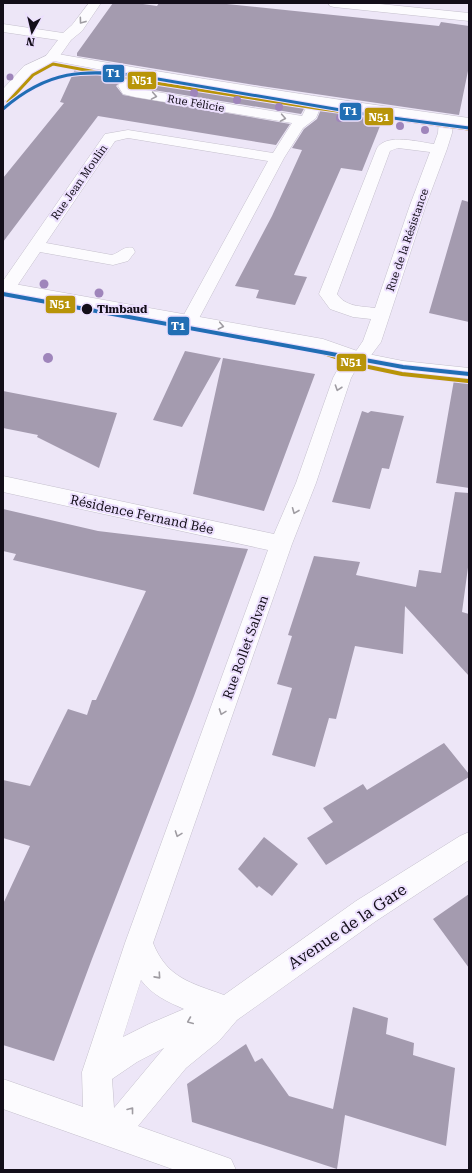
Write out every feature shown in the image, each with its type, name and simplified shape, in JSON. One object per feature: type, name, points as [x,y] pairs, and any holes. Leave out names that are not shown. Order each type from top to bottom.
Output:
[{"type":"street","points":[[3,97],[29,69],[52,57],[66,37],[77,28],[95,3]]},
{"type":"street","points":[[334,3],[469,17]]},
{"type":"street","points":[[3,28],[66,37]]},
{"type":"street","name":"Rue Félicie","points":[[52,57],[156,76],[316,101],[469,122]]},
{"type":"street","name":"Rue Félicie","points":[[156,76],[139,77],[130,81],[125,86],[128,91],[135,93],[303,121]]},
{"type":"street","points":[[190,320],[276,158],[298,125],[309,118],[316,101]]},
{"type":"street","name":"Rue de la Résistance","points":[[360,358],[372,342],[382,315],[418,205],[440,149],[445,133],[446,120]]},
{"type":"street","name":"Rue Jean Moulin","points":[[5,288],[110,137],[128,134],[276,158]]},
{"type":"street","points":[[382,315],[353,311],[336,305],[328,294],[384,148],[396,143],[440,149]]},
{"type":"street","points":[[35,246],[113,260],[122,257],[127,252]]},
{"type":"street","points":[[5,288],[323,345],[360,358],[404,368],[469,374]]},
{"type":"street","name":"Rue Rollet Salvan","points":[[99,1128],[98,1072],[139,943],[281,544],[306,483],[342,378],[348,367],[360,358]]},
{"type":"street","name":"Résidence Fernand Bée","points":[[3,484],[281,544]]},
{"type":"street","name":"Avenue de la Gare","points":[[99,1128],[121,1123],[176,1057],[209,1031],[227,1010],[366,912],[469,845]]},
{"type":"street","points":[[139,943],[148,966],[173,990],[227,1010]]},
{"type":"street","name":"Avenue de la Gare","points":[[98,1072],[112,1060],[155,1036],[195,1018],[227,1010]]},
{"type":"street","points":[[3,1094],[220,1170]]},
{"type":"building","points":[[113,3],[136,3],[157,6],[159,3],[217,3],[439,26],[441,22],[469,26],[469,66],[459,115],[261,86],[77,56],[77,53]]},
{"type":"building","points":[[76,67],[127,76],[116,86],[123,95],[290,124],[276,145],[98,116],[3,242],[3,178],[64,103],[60,102]]},
{"type":"building","points":[[156,81],[306,105],[301,114],[135,87],[142,82]]},
{"type":"building","points":[[322,107],[384,116],[362,171],[341,168],[294,275],[307,277],[295,305],[256,298],[259,290],[235,286],[272,216],[302,150],[292,148],[304,129],[317,119]]},
{"type":"building","points":[[462,200],[469,202],[469,322],[429,313]]},
{"type":"building","points":[[185,351],[221,358],[182,427],[153,420]]},
{"type":"building","points":[[223,358],[315,374],[264,511],[193,494]]},
{"type":"building","points":[[454,380],[469,381],[469,488],[436,483]]},
{"type":"building","points":[[3,391],[117,413],[99,468],[37,437],[38,435],[3,428]]},
{"type":"building","points":[[362,411],[368,413],[371,411],[404,416],[389,469],[382,468],[370,509],[332,502]]},
{"type":"building","points":[[455,492],[469,493],[469,560],[462,612],[469,614],[469,676],[405,606],[403,654],[355,646],[336,719],[329,718],[315,767],[272,755],[292,688],[277,684],[292,636],[288,635],[314,556],[360,562],[356,575],[416,587],[419,570],[441,573]]},
{"type":"building","points":[[3,509],[98,531],[248,549],[194,696],[54,1061],[3,1045],[3,904],[30,846],[3,838],[3,780],[30,786],[68,709],[87,715],[92,700],[96,700],[146,591],[13,560],[16,554],[3,551]]},
{"type":"building","points":[[444,743],[469,774],[469,777],[326,865],[307,838],[333,822],[323,808],[363,784],[367,790]]},
{"type":"building","points":[[264,837],[298,864],[272,896],[259,886],[257,888],[238,869]]},
{"type":"building","points":[[469,894],[469,968],[433,919]]},
{"type":"building","points":[[353,1007],[388,1018],[386,1034],[414,1043],[413,1055],[455,1068],[446,1146],[345,1115],[337,1169],[192,1122],[187,1084],[246,1044],[255,1062],[262,1058],[289,1096],[333,1109]]},
{"type":"transit line","name":"N51","points":[[8,102],[33,75],[53,64],[155,83],[315,108],[468,129]]},
{"type":"transit line","name":"T1","points":[[3,109],[18,96],[34,86],[50,79],[84,73],[102,73],[140,76],[370,115],[469,128]]},
{"type":"transit line","name":"T1","points":[[3,294],[403,367],[469,374]]},
{"type":"transit line","name":"N51","points":[[3,294],[321,352],[359,365],[402,374],[468,381]]},
{"type":"place","name":"Timbaud","points":[[87,309]]}]
